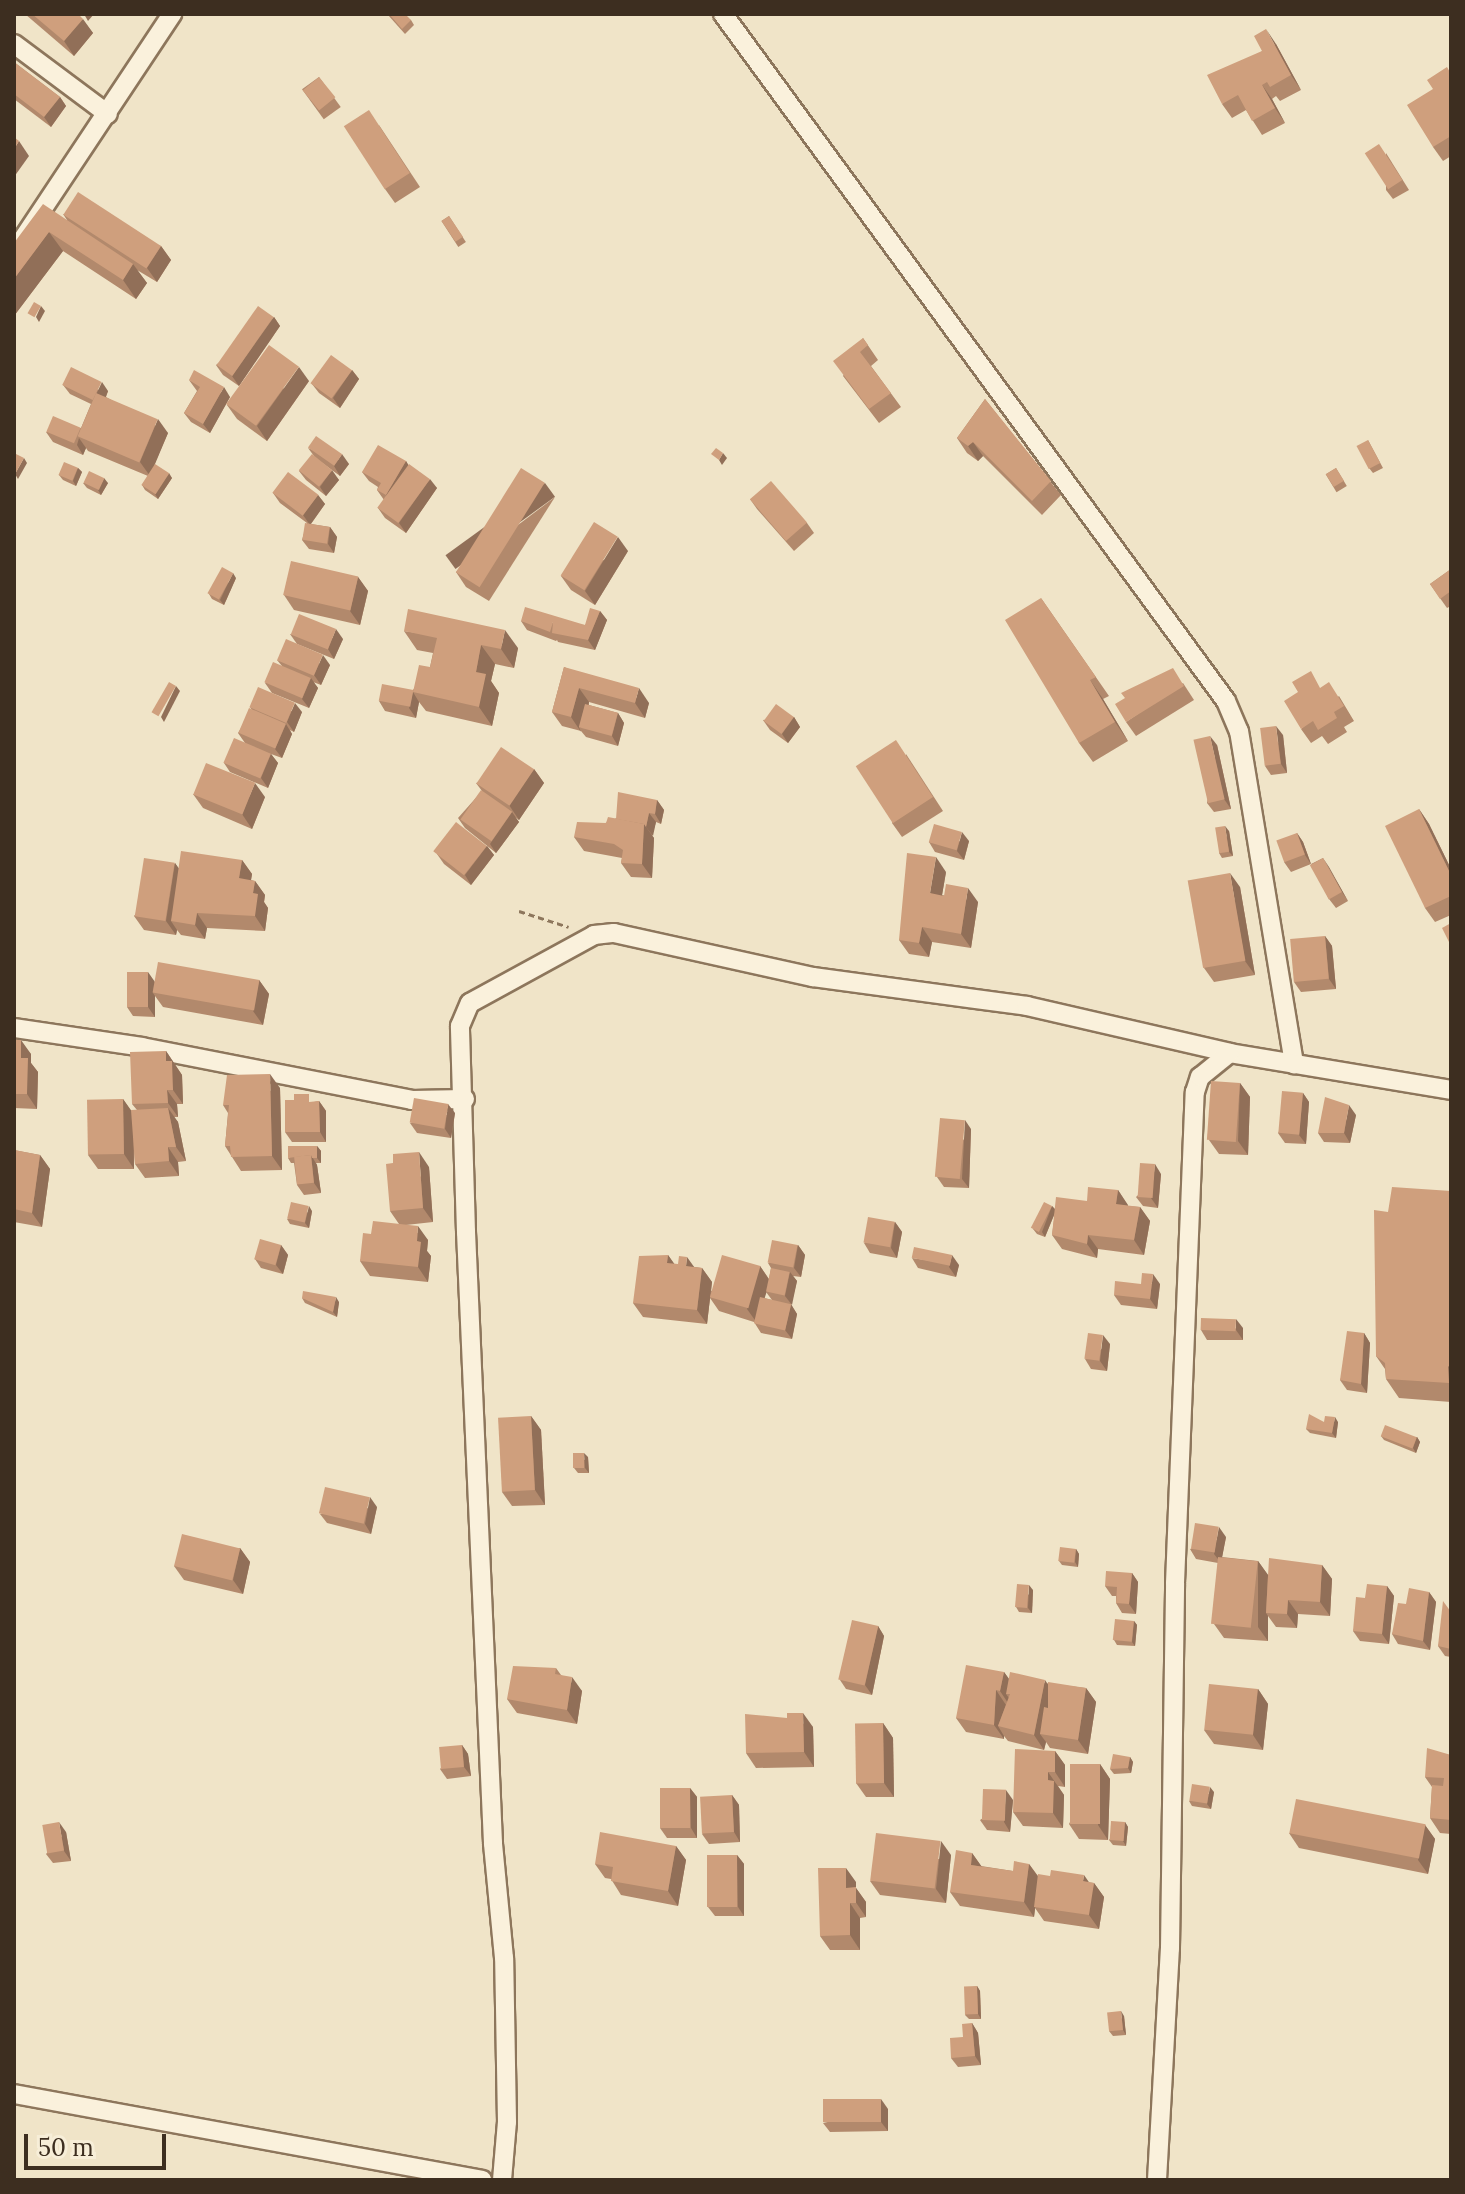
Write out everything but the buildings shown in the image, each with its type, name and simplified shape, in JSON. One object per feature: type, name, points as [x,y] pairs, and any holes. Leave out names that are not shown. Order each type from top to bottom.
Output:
[{"type":"street","points":[[14,252],[172,14]]},
{"type":"street","points":[[723,14],[1226,701],[1239,731],[1294,1064]]},
{"type":"street","points":[[14,44],[108,114]]},
{"type":"street","points":[[502,2180],[507,2122],[504,1958],[493,1843],[460,1026],[470,1003],[594,935],[647,937],[813,977],[1027,1006],[1230,1053],[1451,1090]]},
{"type":"street","points":[[14,1028],[142,1047],[412,1100],[465,1099]]},
{"type":"street","points":[[1157,2180],[1170,1948],[1175,1583],[1195,1092],[1200,1077],[1230,1053]]},
{"type":"street","points":[[14,2094],[482,2180]]},
{"type":"path","points":[[519,911],[594,935]]}]
